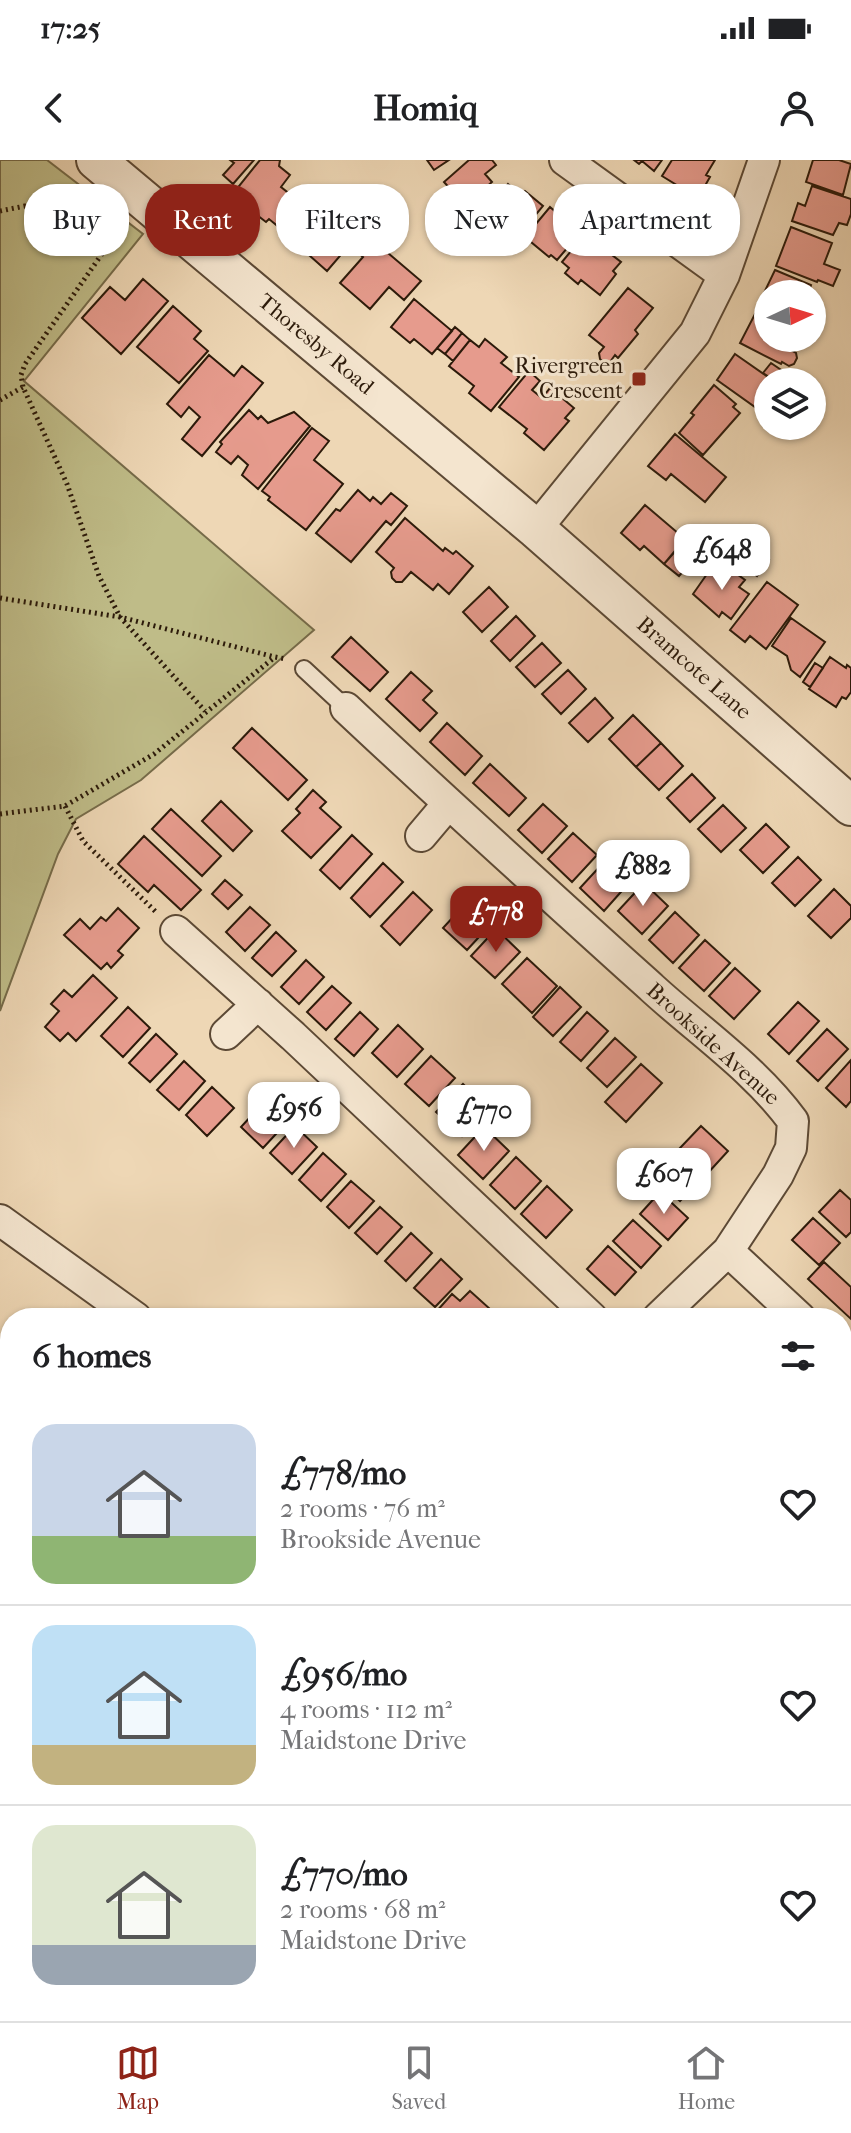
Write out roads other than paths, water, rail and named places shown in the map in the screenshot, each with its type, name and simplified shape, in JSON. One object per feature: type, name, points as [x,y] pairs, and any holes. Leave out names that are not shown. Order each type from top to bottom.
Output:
[{"type":"street","name":"Thoresby Road","points":[[96,160],[536,529]]},
{"type":"street","points":[[565,160],[724,275]]},
{"type":"street","points":[[536,529],[695,333],[724,275],[764,160]]},
{"type":"street","name":"Bramcote Lane","points":[[536,529],[851,806]]},
{"type":"street","name":"Brookside Avenue","points":[[346,708],[448,804],[756,1078],[793,1121],[791,1148],[778,1175],[728,1251]]},
{"type":"street","points":[[421,836],[448,804]]},
{"type":"street","points":[[176,931],[581,1308]]},
{"type":"street","points":[[226,1034],[258,1004]]},
{"type":"street","points":[[0,1220],[122,1308]]},
{"type":"street","points":[[668,1308],[728,1251],[789,1308]]},
{"type":"lane","points":[[304,669],[346,708]]},
{"type":"place","name":"Rivergreen Crescent","points":[[639,379]]}]
